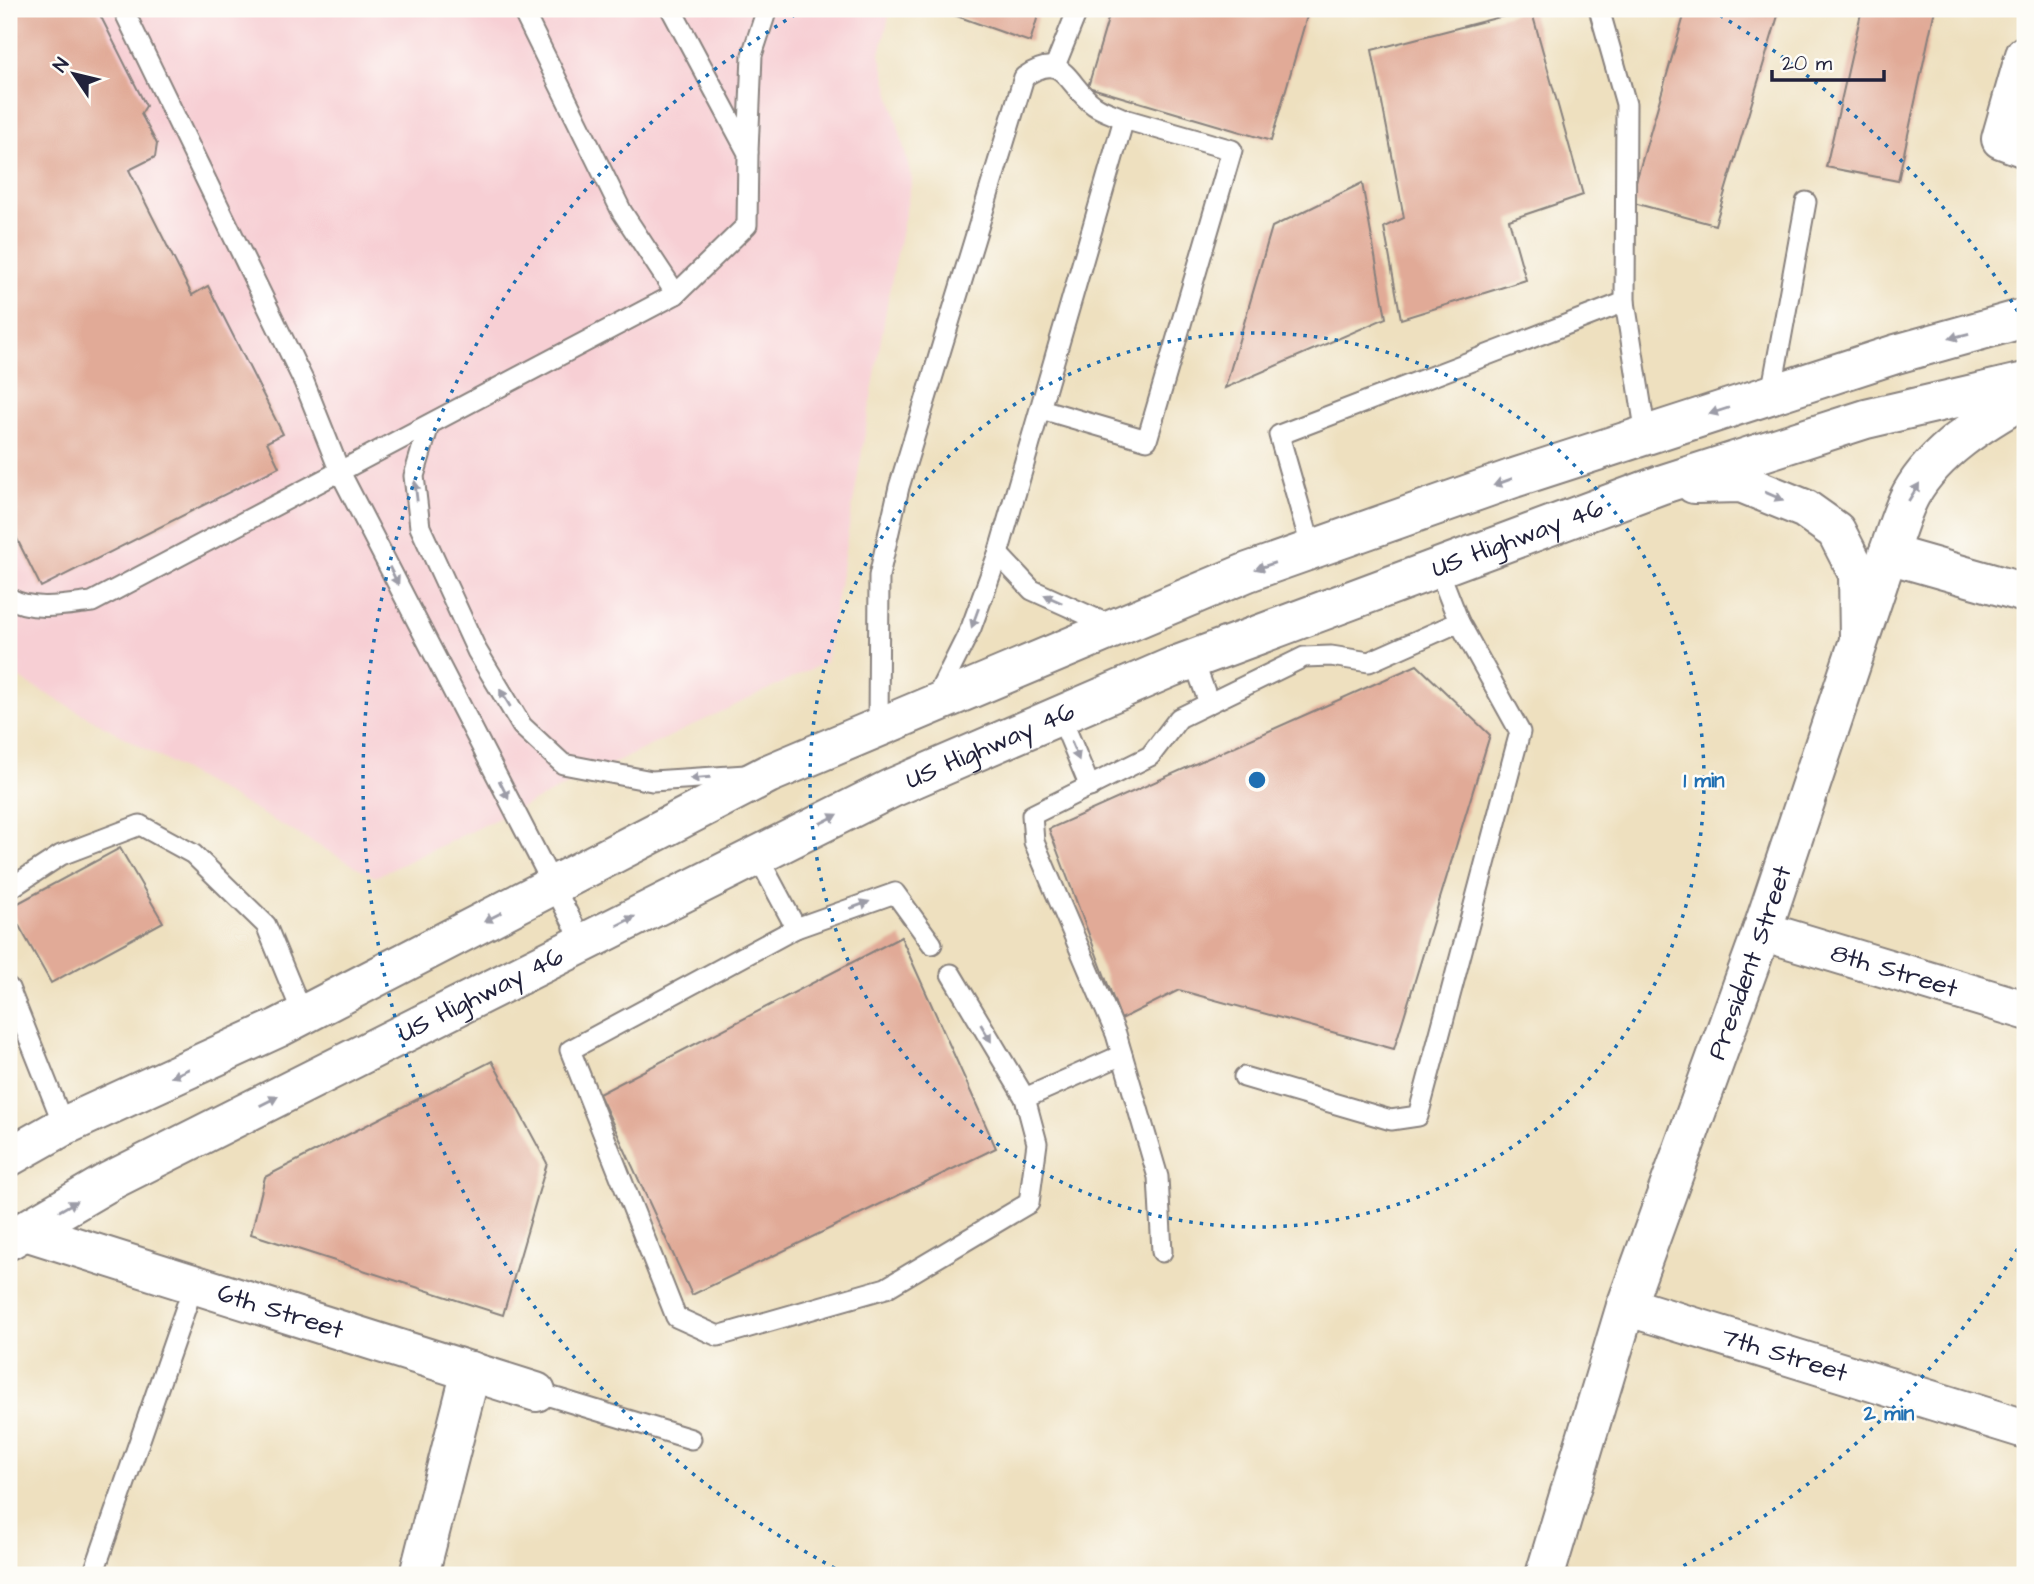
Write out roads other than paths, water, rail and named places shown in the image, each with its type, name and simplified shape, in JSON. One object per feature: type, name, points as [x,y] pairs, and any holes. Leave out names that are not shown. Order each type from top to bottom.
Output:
[{"type":"main road","points":[[2025,55],[2001,139],[2025,148]]},
{"type":"main road","name":"US Highway 46","points":[[9,1157],[64,1126],[303,1015],[768,774],[1115,627],[1248,572],[1514,478],[1896,354],[2025,318]]},
{"type":"main road","name":"US Highway 46","points":[[17,1235],[110,1181],[757,855],[892,788],[1060,715],[1193,659],[1660,485],[1866,419],[2025,382]]},
{"type":"main road","name":"President Street","points":[[1545,1575],[1626,1306],[1762,931],[1859,639],[1911,494],[1939,458],[1989,419],[2025,398]]},
{"type":"main road","points":[[1660,485],[1741,482],[1805,509],[1836,531],[1858,574],[1859,639]]},
{"type":"main road","points":[[1888,554],[2025,593]]},
{"type":"main road","name":"8th Street","points":[[1762,931],[2025,1010]]},
{"type":"main road","name":"6th Street","points":[[17,1235],[194,1284],[536,1392]]},
{"type":"main road","name":"7th Street","points":[[1626,1306],[2025,1430]]},
{"type":"main road","points":[[419,1575],[471,1371]]},
{"type":"lane","points":[[123,9],[282,335],[340,472],[583,943]]},
{"type":"lane","points":[[522,9],[622,212],[676,294]]},
{"type":"lane","points":[[671,9],[748,153]]},
{"type":"lane","points":[[9,598],[19,604],[49,606],[93,602],[676,294],[747,225],[752,55],[767,9]]},
{"type":"lane","points":[[1055,66],[1078,9]]},
{"type":"lane","points":[[1600,9],[1626,104],[1625,302],[1646,435]]},
{"type":"lane","points":[[878,727],[879,576],[899,487],[1024,77],[1039,66],[1055,66],[1066,74],[1093,104],[1124,119],[1232,150],[1147,440],[1041,409]]},
{"type":"lane","points":[[934,703],[971,628],[998,554],[1124,119]]},
{"type":"lane","points":[[1771,394],[1806,202]]},
{"type":"lane","points":[[1312,550],[1279,435],[1625,302]]},
{"type":"lane","points":[[429,425],[414,476],[420,527],[477,652],[522,726],[563,764],[652,781],[768,774]]},
{"type":"lane","points":[[998,554],[1032,590],[1115,627]]},
{"type":"lane","points":[[1244,1077],[1391,1120],[1418,1116],[1520,732],[1459,622],[1437,566]]},
{"type":"lane","points":[[1162,1252],[1158,1177],[1122,1055],[1034,842],[1032,815],[1150,756],[1179,718],[1304,657],[1331,656],[1368,662],[1459,622]]},
{"type":"lane","points":[[1193,659],[1209,703]]},
{"type":"lane","points":[[1060,715],[1090,787]]},
{"type":"lane","points":[[9,889],[61,855],[140,825],[193,854],[265,925],[303,1015]]},
{"type":"lane","points":[[757,855],[796,928]]},
{"type":"lane","points":[[932,944],[895,893],[796,928],[570,1050],[676,1317],[718,1336],[886,1288],[1029,1203],[1037,1143],[1025,1098],[951,974]]},
{"type":"lane","points":[[9,988],[64,1126]]},
{"type":"lane","points":[[1025,1098],[1122,1055]]},
{"type":"lane","points":[[93,1575],[194,1284]]},
{"type":"lane","points":[[536,1392],[691,1439]]}]
